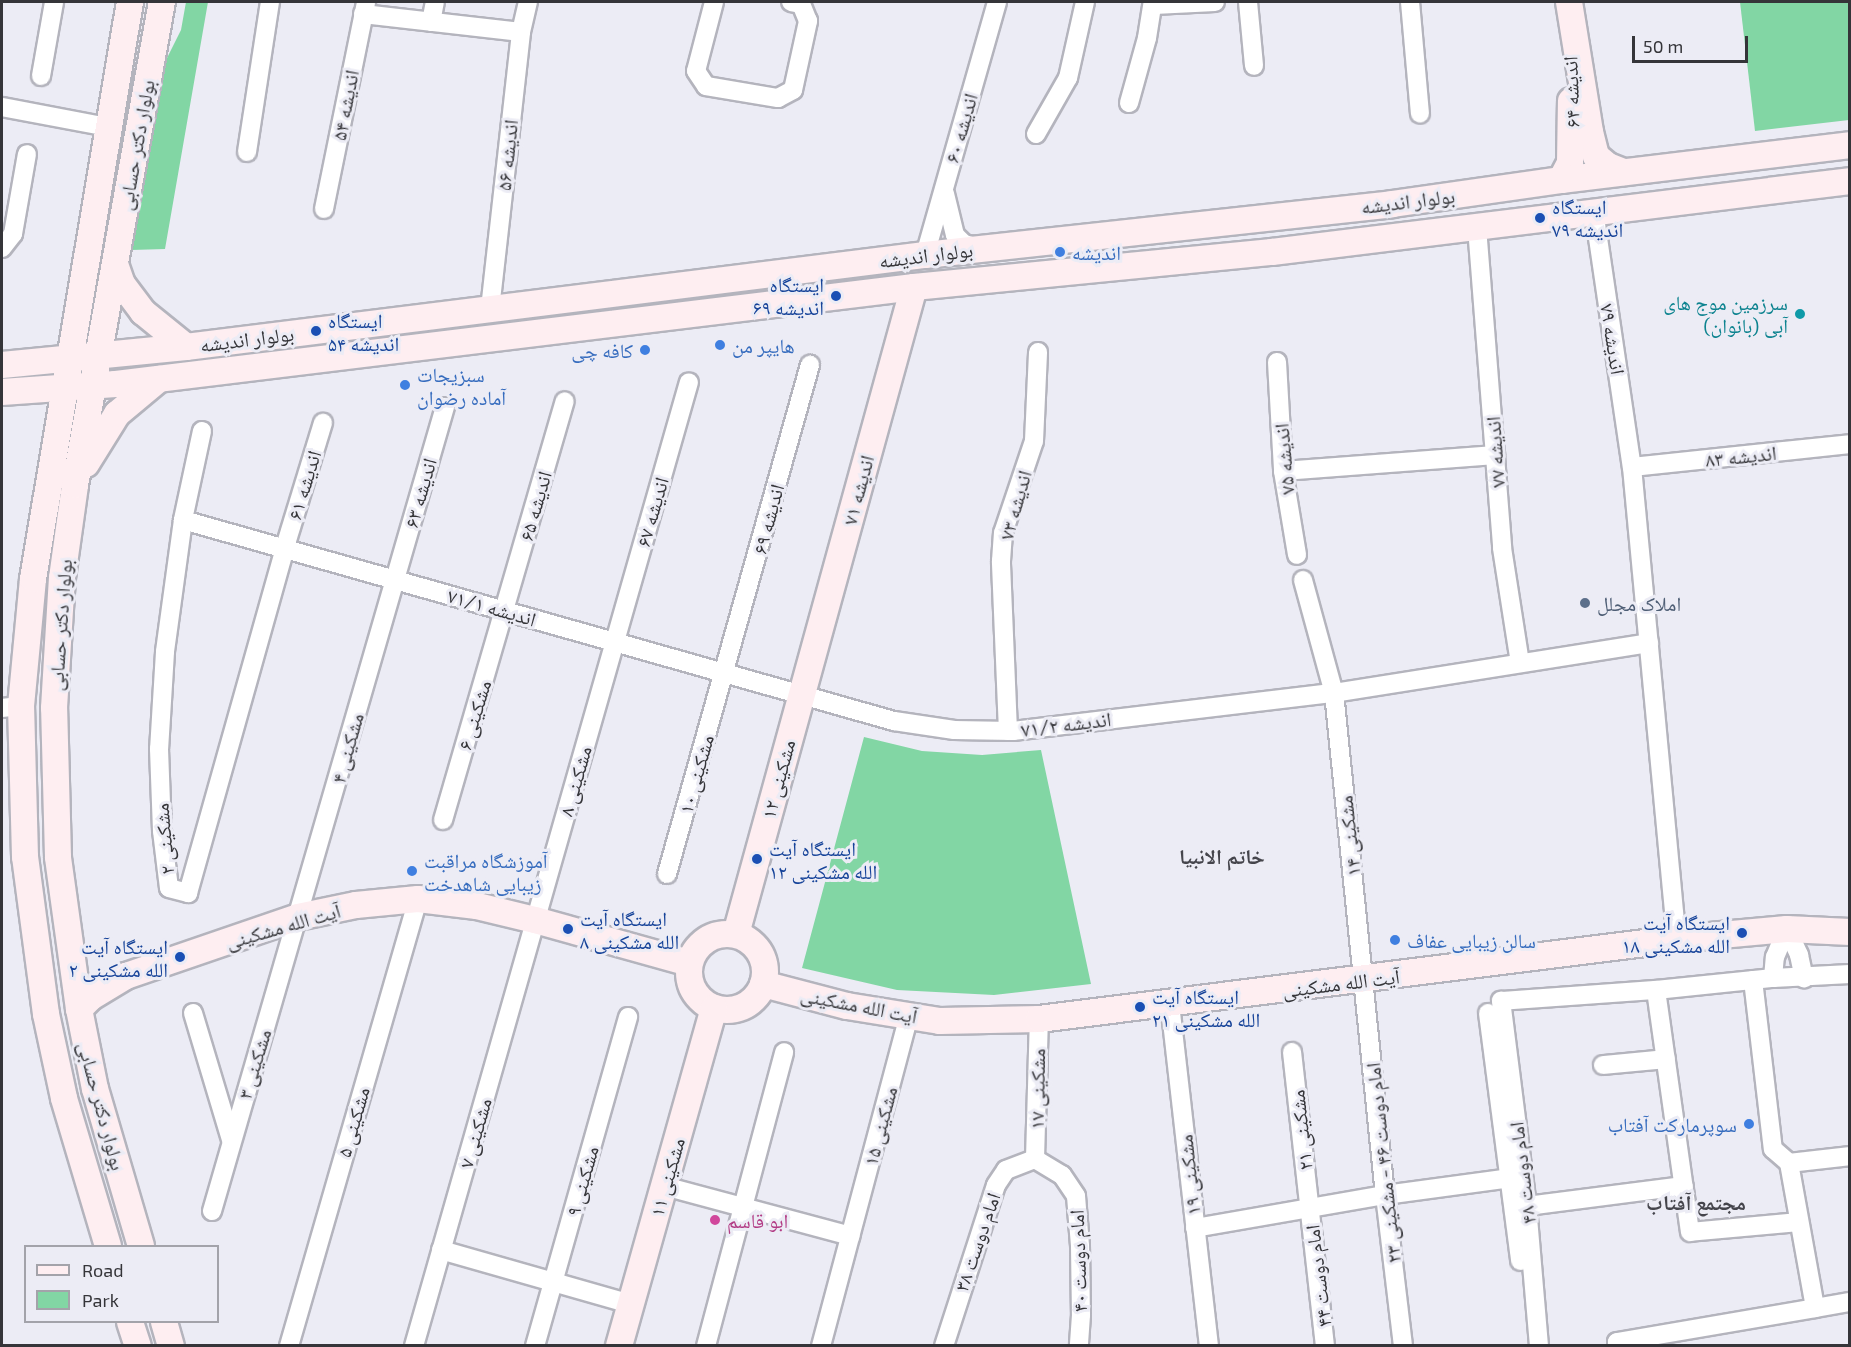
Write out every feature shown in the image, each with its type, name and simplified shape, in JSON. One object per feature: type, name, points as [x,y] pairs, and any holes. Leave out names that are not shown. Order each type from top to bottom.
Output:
[{"type":"main road","name":"بولوار دکتر حسابی","points":[[108,1245],[64,1098],[46,1014],[25,857],[11,707],[130,2]]},
{"type":"main road","name":"بولوار دکتر حسابی","points":[[141,1245],[95,1089],[79,1009],[58,857],[54,779],[54,708],[62,578],[75,485],[162,2]]},
{"type":"main road","points":[[1568,2],[1596,156],[1608,166],[1624,172]]},
{"type":"main road","name":"اندیشه ۶۴","points":[[1561,180],[1570,163],[1572,135],[1568,2]]},
{"type":"main road","name":"بولوار اندیشه","points":[[2,365],[186,347],[925,255],[1392,204],[1561,180],[1850,145]]},
{"type":"main road","name":"بولوار اندیشه","points":[[2,392],[159,379],[914,287],[1272,252],[1850,181]]},
{"type":"main road","points":[[1392,204],[1397,237]]},
{"type":"main road","points":[[115,264],[122,284],[143,312],[186,347]]},
{"type":"main road","name":"اندیشه ۷۱","points":[[802,694],[914,287]]},
{"type":"main road","points":[[75,485],[100,439],[117,414],[159,379]]},
{"type":"main road","name":"مشکینی ۱۲","points":[[736,934],[802,694]]},
{"type":"main road","name":"آیت الله مشکینی","points":[[126,976],[298,917],[356,905],[418,899],[477,906],[689,963]]},
{"type":"main road","name":"آیت الله مشکینی","points":[[763,984],[847,1006],[940,1020],[1039,1019],[1677,939],[1787,929],[1850,932]]},
{"type":"main road","points":[[726,933],[736,934],[746,938],[760,953],[764,963],[763,984],[759,993],[744,1006],[724,1010],[714,1008],[699,998],[693,990],[688,972],[689,963],[693,953],[706,939],[726,933]]},
{"type":"main road","points":[[73,970],[91,978],[126,976]]},
{"type":"main road","points":[[79,1009],[91,997],[126,976]]},
{"type":"main road","name":"مشکینی ۱۱","points":[[619,1346],[714,1008]]},
{"type":"main road","points":[[130,1323],[138,1346]]},
{"type":"main road","points":[[164,1323],[171,1346]]},
{"type":"street","points":[[41,76],[54,2]]},
{"type":"street","points":[[247,152],[270,2]]},
{"type":"street","points":[[431,22],[435,2]]},
{"type":"street","name":"اندیشه ۵۶","points":[[490,309],[521,32],[528,2]]},
{"type":"street","points":[[714,2],[696,71],[706,86],[778,98],[793,90],[808,21],[801,4],[791,2]]},
{"type":"street","name":"اندیشه ۶۰","points":[[925,255],[997,2]]},
{"type":"street","points":[[1036,134],[1068,78],[1085,2]]},
{"type":"street","points":[[1129,103],[1154,3],[1215,2]]},
{"type":"street","points":[[1248,2],[1254,66]]},
{"type":"street","points":[[1410,2],[1420,114]]},
{"type":"street","points":[[365,8],[431,22],[521,32]]},
{"type":"street","name":"اندیشه ۵۴","points":[[324,209],[365,8]]},
{"type":"street","points":[[2,107],[108,127]]},
{"type":"street","points":[[2,248],[13,234],[27,154]]},
{"type":"street","points":[[945,186],[945,201],[955,235],[964,244],[982,249]]},
{"type":"street","name":"اندیشه ۷۹","points":[[1594,211],[1632,467],[1677,939]]},
{"type":"street","name":"اندیشه ۷۷","points":[[1478,240],[1502,548],[1520,663]]},
{"type":"street","name":"اندیشه ۷۳","points":[[1008,731],[1001,561],[1003,533],[1034,441],[1038,352]]},
{"type":"street","name":"اندیشه ۷۵","points":[[1277,362],[1283,471],[1297,555]]},
{"type":"street","name":"اندیشه ۶۹","points":[[725,673],[810,365]]},
{"type":"street","name":"اندیشه ۶۷","points":[[614,642],[689,382]]},
{"type":"street","name":"اندیشه ۶۵","points":[[506,611],[565,401]]},
{"type":"street","name":"اندیشه ۶۳","points":[[395,579],[445,407]]},
{"type":"street","name":"اندیشه ۶۱","points":[[285,548],[323,423]]},
{"type":"street","points":[[183,520],[202,431]]},
{"type":"street","name":"اندیشه ۸۳","points":[[1632,467],[1850,444]]},
{"type":"street","points":[[1283,471],[1495,455]]},
{"type":"street","name":"اندیشه ۷۱/۱","points":[[183,520],[802,694]]},
{"type":"street","name":"مشکینی ۲","points":[[183,520],[165,652],[159,749],[162,831],[169,888],[188,893],[285,548]]},
{"type":"street","name":"مشکینی ۴","points":[[298,917],[395,579]]},
{"type":"street","name":"مشکینی ۱۴","points":[[1303,580],[1334,693],[1364,980]]},
{"type":"street","name":"مشکینی ۶","points":[[443,820],[506,611]]},
{"type":"street","name":"مشکینی ۸","points":[[536,920],[614,642]]},
{"type":"street","name":"اندیشه ۷۱/۲","points":[[802,694],[894,721],[954,730],[1008,731],[1334,693],[1649,643]]},
{"type":"street","name":"مشکینی ۱۰","points":[[667,874],[725,673]]},
{"type":"street","name":"مشکینی ۵","points":[[289,1346],[418,899]]},
{"type":"street","name":"مشکینی ۳","points":[[212,1211],[298,917]]},
{"type":"street","name":"مشکینی ۷","points":[[414,1346],[536,920]]},
{"type":"street","points":[[1773,978],[1775,957],[1787,929]]},
{"type":"street","points":[[1787,929],[1799,955],[1804,978]]},
{"type":"street","points":[[1528,1346],[1495,1007],[1773,978],[1850,974]]},
{"type":"street","name":"امام دوست ۴۶ - مشکینی ۲۳","points":[[1364,980],[1385,1195],[1403,1346]]},
{"type":"street","points":[[1753,980],[1773,1149],[1789,1163],[1815,1308]]},
{"type":"street","points":[[1656,990],[1690,1232],[1799,1222]]},
{"type":"street","name":"مشکینی ۱۹","points":[[1170,1004],[1209,1346]]},
{"type":"street","name":"امام دوست ۴۸","points":[[1495,1007],[1527,1206],[1539,1346]]},
{"type":"street","points":[[193,1012],[231,1140]]},
{"type":"street","name":"مشکینی ۱۵","points":[[821,1346],[909,1016]]},
{"type":"street","name":"مشکینی ۹","points":[[536,1346],[628,1017]]},
{"type":"street","name":"مشکینی ۱۷","points":[[1035,1159],[1039,1019]]},
{"type":"street","points":[[706,1346],[784,1052]]},
{"type":"street","name":"مشکینی ۲۱","points":[[1292,1052],[1310,1207]]},
{"type":"street","points":[[1603,1065],[1666,1059]]},
{"type":"street","points":[[1789,1163],[1850,1156]]},
{"type":"street","name":"امام دوست ۳۸","points":[[944,1346],[996,1185],[1006,1170],[1035,1159]]},
{"type":"street","name":"امام دوست ۴۰","points":[[1035,1159],[1062,1175],[1076,1196],[1080,1246],[1081,1315],[1078,1346]]},
{"type":"street","points":[[1195,1228],[1385,1195],[1511,1178]]},
{"type":"street","points":[[664,1186],[850,1236]]},
{"type":"street","points":[[1527,1206],[1684,1186]]},
{"type":"street","name":"امام دوست ۴۴","points":[[1310,1207],[1325,1346]]},
{"type":"street","points":[[441,1250],[631,1304]]},
{"type":"street","points":[[1617,1346],[1617,1342],[1850,1302]]},
{"type":"green space","points":[[186,2],[208,2],[165,249],[131,250],[164,64],[181,30]]},
{"type":"green space","points":[[1740,2],[1849,2],[1849,120],[1755,131]]},
{"type":"green space","points":[[864,737],[922,751],[982,755],[1041,750],[1091,984],[994,995],[897,990],[802,968]]},
{"type":"place","name":"ایستگاه اندیشه ۷۹","points":[[1540,218]]},
{"type":"place","name":"اندیشه","points":[[1060,252]]},
{"type":"place","name":"ایستگاه اندیشه ۶۹","points":[[836,296]]},
{"type":"place","name":"سرزمین موج های آبی (بانوان)","points":[[1800,314]]},
{"type":"place","name":"ایستگاه اندیشه ۵۴","points":[[316,331]]},
{"type":"place","name":"هایپر من","points":[[720,345]]},
{"type":"place","name":"کافه چی","points":[[645,350]]},
{"type":"place","name":"سبزیجات آماده رضوان","points":[[405,385]]},
{"type":"place","name":"املاک مجلل","points":[[1585,603]]},
{"type":"place","name":"ایستگاه آیت الله مشکینی ۱۲","points":[[757,859]]},
{"type":"place","name":"آموزشگاه مراقبت زیبایی شاهدخت","points":[[412,871]]},
{"type":"place","name":"ایستگاه آیت الله مشکینی ۸","points":[[568,929]]},
{"type":"place","name":"ایستگاه آیت الله مشکینی ۱۸","points":[[1742,933]]},
{"type":"place","name":"سالن زیبایی عفاف","points":[[1395,940]]},
{"type":"place","name":"ایستگاه آیت الله مشکینی ۲","points":[[180,957]]},
{"type":"place","name":"ایستگاه آیت الله مشکینی ۲۱","points":[[1140,1007]]},
{"type":"place","name":"سوپرمارکت آفتاب","points":[[1749,1124]]},
{"type":"place","name":"ابو قاسم","points":[[715,1220]]},
{"type":"district","name":"خاتم الانبیا","points":[[1222,856]]},
{"type":"district","name":"مجتمع آفتاب","points":[[1696,1202]]}]
